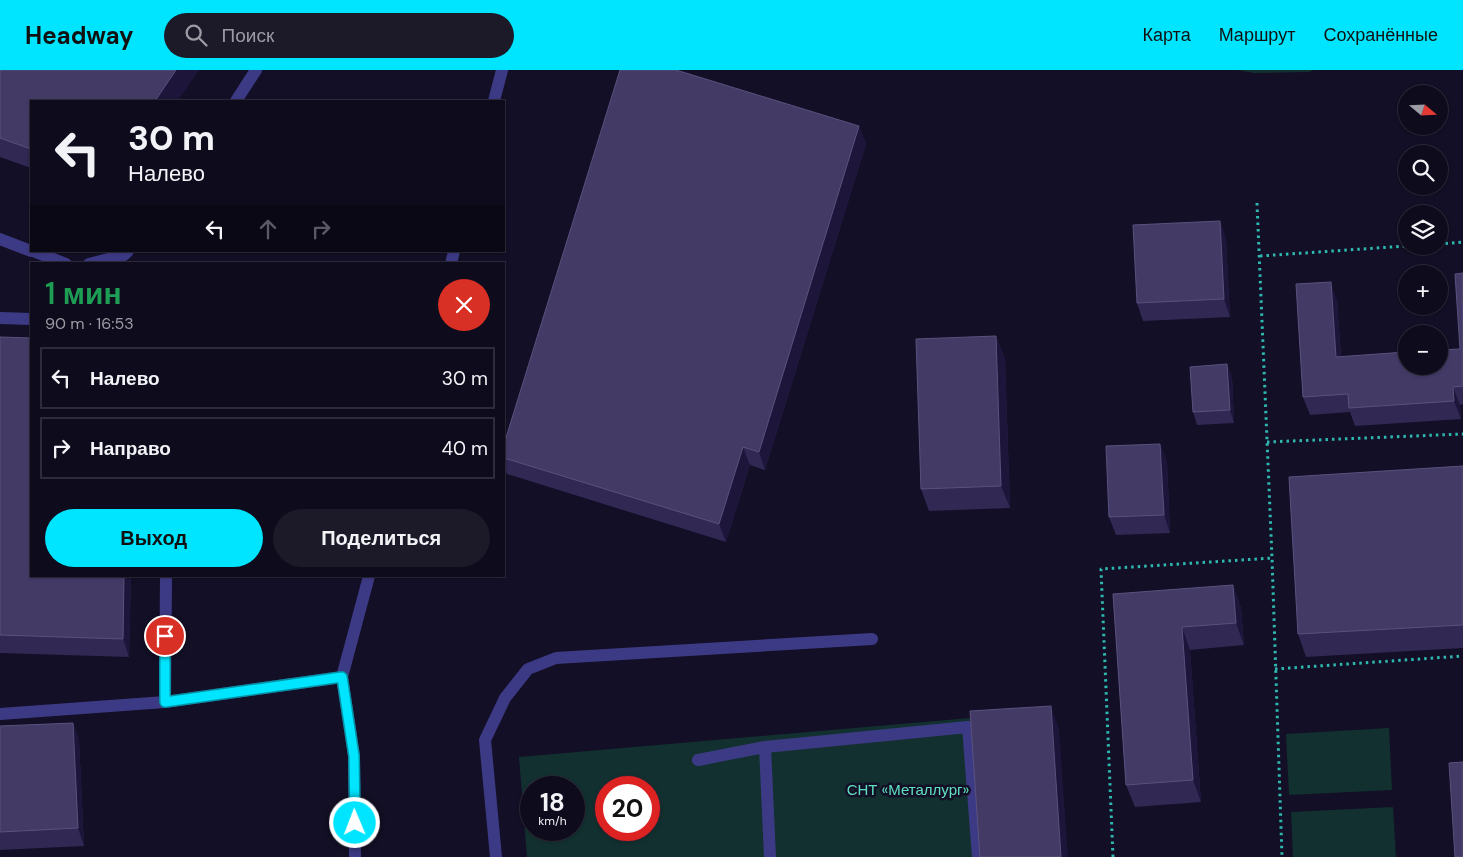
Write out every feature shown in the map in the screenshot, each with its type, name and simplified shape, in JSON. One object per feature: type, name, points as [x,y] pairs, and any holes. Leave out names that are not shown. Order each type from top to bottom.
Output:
[{"type":"lane","points":[[237,100],[256,70]]},
{"type":"lane","points":[[494,100],[502,70]]},
{"type":"lane","points":[[0,239],[30,250]]},
{"type":"lane","points":[[35,252],[61,262]]},
{"type":"lane","points":[[97,262],[124,255],[127,252]]},
{"type":"lane","points":[[0,318],[30,319]]},
{"type":"lane","points":[[165,702],[166,577]]},
{"type":"lane","points":[[355,857],[354,756],[342,677],[368,577]]},
{"type":"lane","points":[[496,857],[485,740],[505,698],[528,669],[556,658],[872,639]]},
{"type":"lane","points":[[0,714],[165,702],[342,677]]},
{"type":"lane","points":[[698,760],[765,746],[968,727],[978,857]]},
{"type":"lane","points":[[765,746],[770,857]]},
{"type":"path","points":[[1258,203],[1282,857]]},
{"type":"path","points":[[1448,243],[1463,242]]},
{"type":"path","points":[[1260,256],[1398,247]]},
{"type":"path","points":[[1267,442],[1463,434]]},
{"type":"path","points":[[1113,857],[1101,569],[1272,558]]},
{"type":"path","points":[[1276,669],[1463,656]]},
{"type":"green space","points":[[1238,70],[1314,70],[1309,72],[1254,73]]},
{"type":"green space","name":"СНТ «Металлург»","points":[[970,718],[981,857],[527,857],[526,841],[585,841],[585,776],[521,776],[519,757]]},
{"type":"green space","points":[[1389,728],[1392,790],[1289,795],[1286,734]]},
{"type":"green space","points":[[1393,807],[1396,857],[1293,857],[1291,812]]},
{"type":"building","points":[[0,70],[176,70],[156,100],[30,100],[30,149],[0,138]]},
{"type":"building","points":[[620,70],[676,70],[859,126],[759,452],[743,447],[719,524],[505,458],[505,441]]},
{"type":"building","points":[[1220,221],[1224,299],[1137,303],[1133,225]]},
{"type":"building","points":[[1463,273],[1463,386],[1453,387],[1454,401],[1349,408],[1348,394],[1303,397],[1296,284],[1331,282],[1336,357],[1398,353],[1398,375],[1448,375],[1448,350],[1460,349],[1455,274]]},
{"type":"building","points":[[996,336],[1001,486],[921,489],[916,339]]},
{"type":"building","points":[[0,337],[30,338],[30,577],[124,577],[123,639],[0,635]]},
{"type":"building","points":[[1227,364],[1230,410],[1193,412],[1190,367]]},
{"type":"building","points":[[1160,444],[1164,515],[1109,517],[1106,446]]},
{"type":"building","points":[[1463,466],[1463,625],[1298,634],[1289,477]]},
{"type":"building","points":[[1233,585],[1236,623],[1182,627],[1193,780],[1126,785],[1113,594]]},
{"type":"building","points":[[1051,706],[1061,857],[980,857],[970,711]]},
{"type":"building","points":[[73,723],[78,828],[0,832],[0,726]]},
{"type":"building","points":[[1463,762],[1463,857],[1455,857],[1449,763]]},
{"type":"route","points":[[165,636],[165,702],[342,677],[354,756],[355,823]]}]
